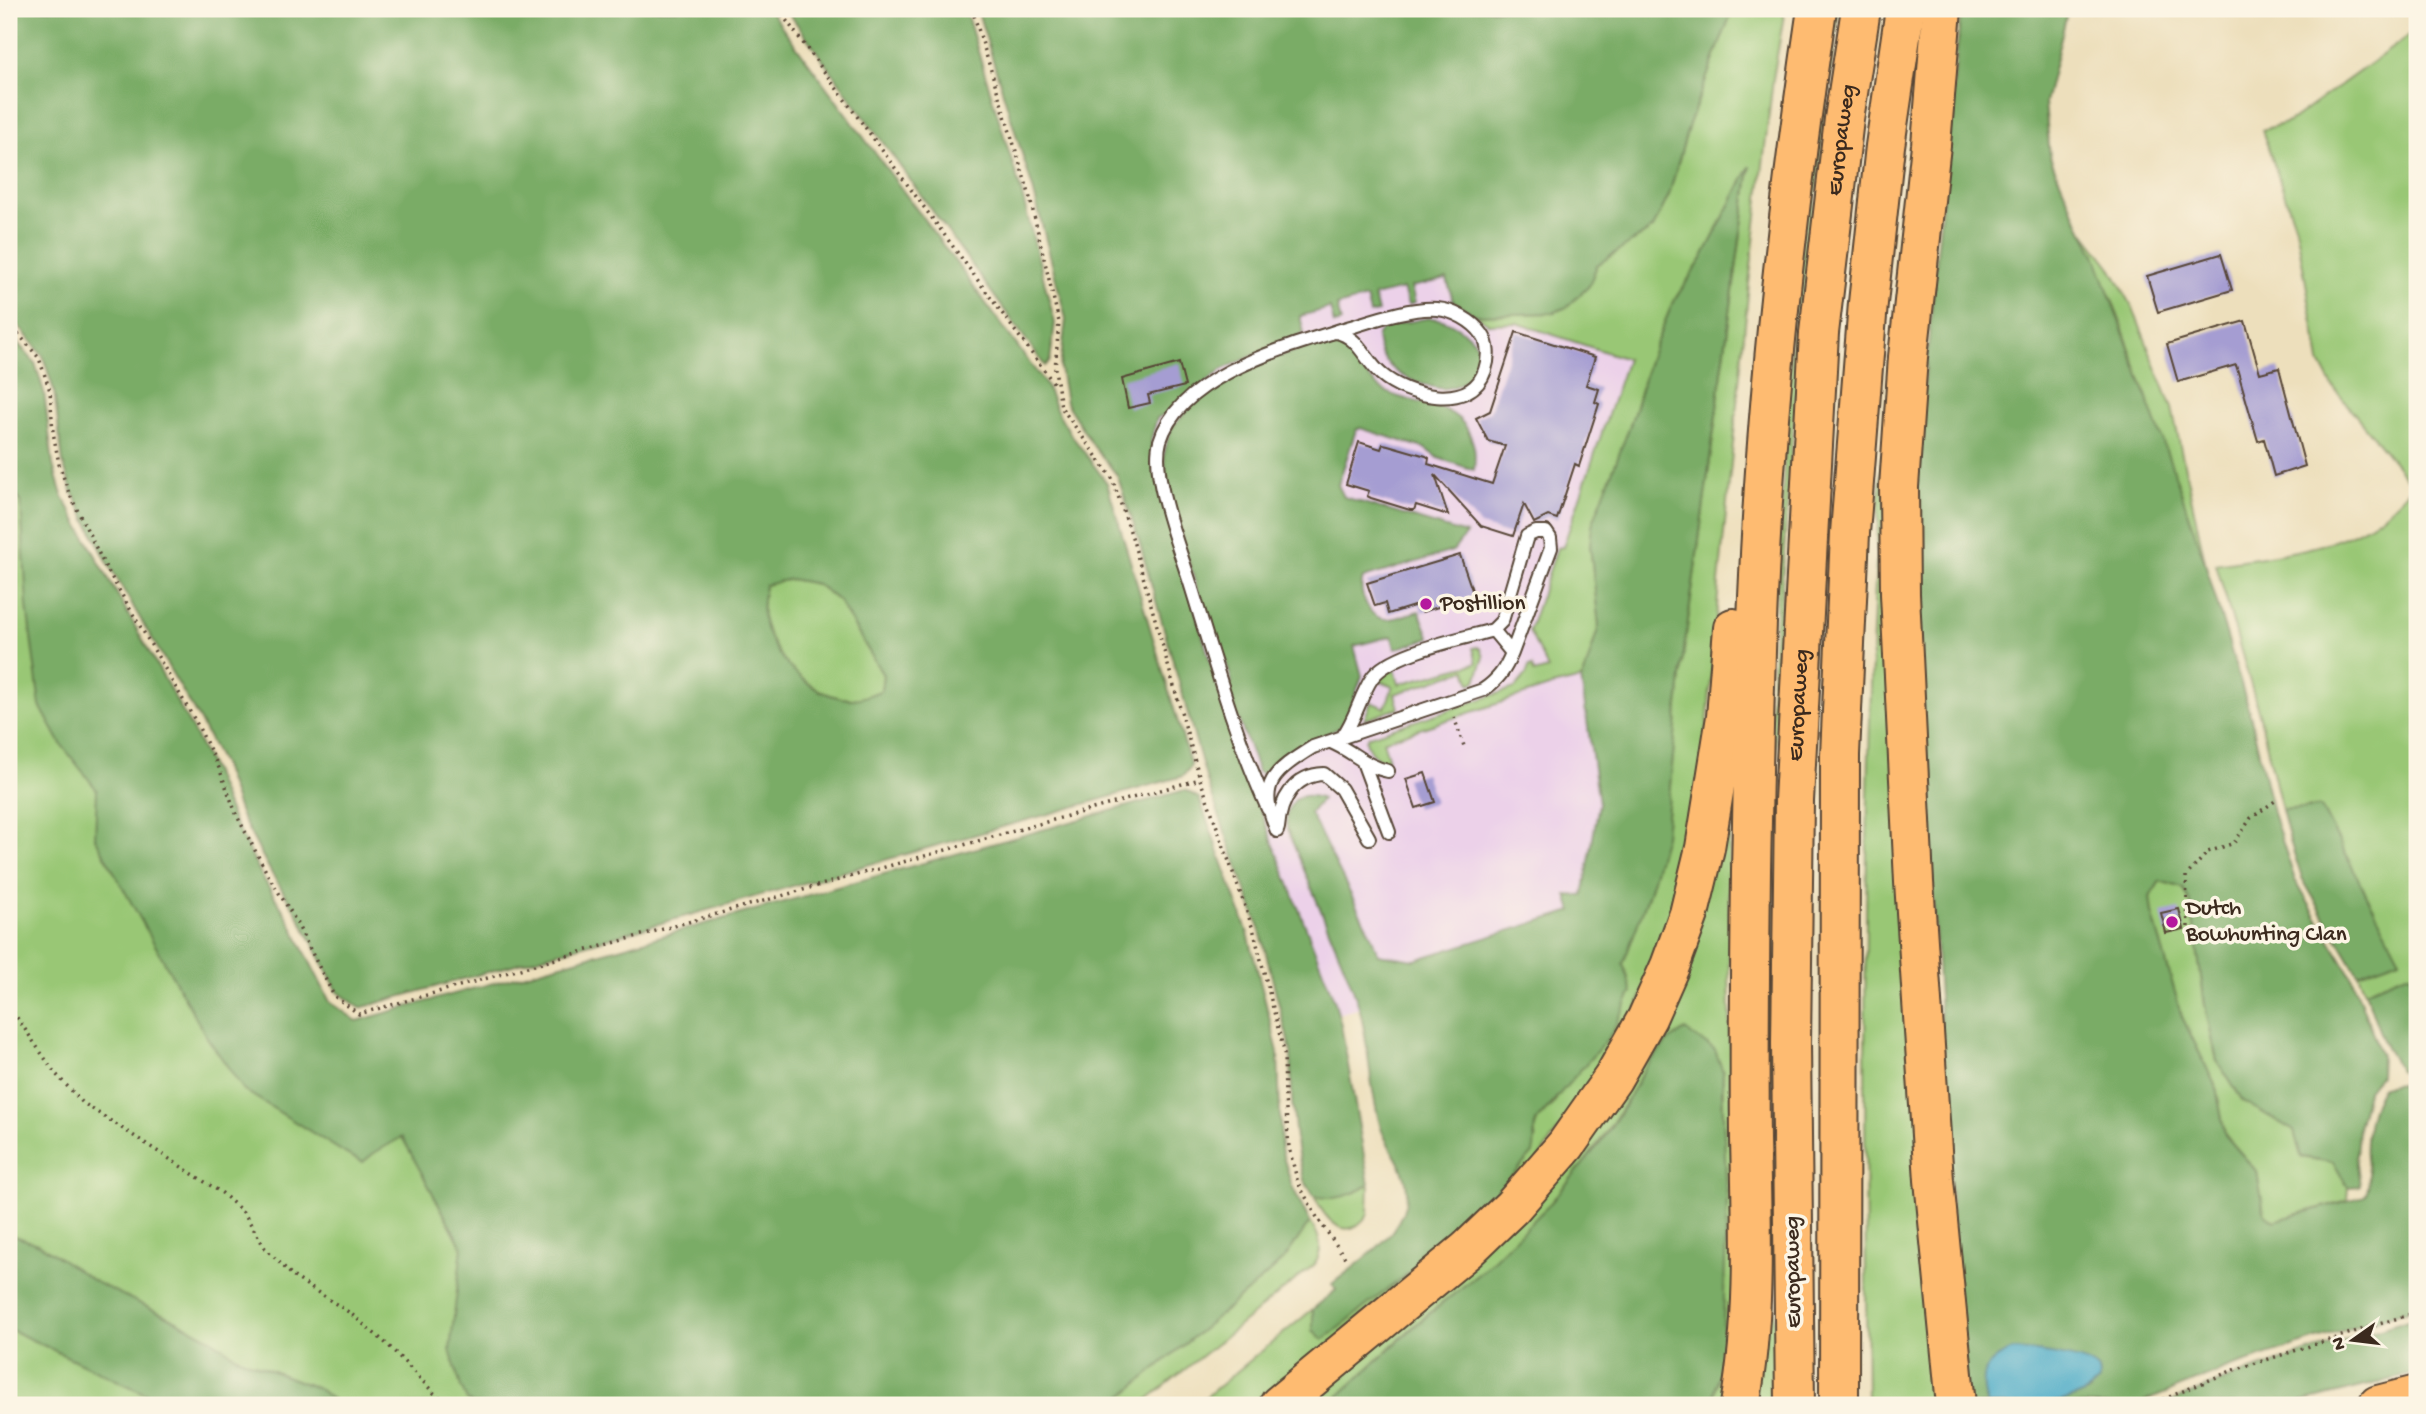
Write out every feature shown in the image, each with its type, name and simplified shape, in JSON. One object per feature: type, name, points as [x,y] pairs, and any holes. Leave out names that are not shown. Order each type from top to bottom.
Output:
[{"type":"main road","points":[[1740,1405],[1749,1358],[1753,1277],[1749,1047],[1758,594],[1778,329],[1794,175],[1816,9]]},
{"type":"main road","name":"Europaweg","points":[[1795,1405],[1791,1044],[1794,800],[1819,333],[1843,119],[1861,9]]},
{"type":"main road","name":"Europaweg","points":[[1839,1405],[1840,755],[1849,547],[1868,303],[1885,146],[1905,9]]},
{"type":"main road","points":[[1942,9],[1931,145],[1908,357],[1899,487],[1900,594],[1913,868],[1934,1180],[1956,1405]]},
{"type":"main road","points":[[1279,1405],[1448,1266],[1512,1208],[1566,1145],[1613,1078],[1647,1018],[1689,914],[1704,848],[1726,717],[1750,435],[1778,329]]},
{"type":"main road","points":[[2378,1405],[2417,1395]]},
{"type":"lane","points":[[1336,332],[1353,339],[1381,374],[1395,383],[1430,396],[1449,398],[1463,394],[1475,386],[1486,367],[1486,341],[1480,331],[1447,310],[1417,310],[1336,332],[1270,352],[1214,380],[1174,416],[1161,439],[1158,455],[1163,493],[1224,695],[1248,764],[1277,831],[1279,814],[1294,785],[1303,778],[1324,774],[1341,789],[1369,838]]},
{"type":"lane","points":[[1268,809],[1267,796],[1279,771],[1313,747],[1337,739],[1483,690],[1496,682],[1512,653],[1550,548],[1550,538],[1546,532],[1527,536],[1502,621],[1493,630],[1403,656],[1382,667],[1371,679],[1353,723],[1337,739]]},
{"type":"lane","points":[[1493,630],[1512,653]]},
{"type":"lane","points":[[1337,739],[1363,762],[1389,832]]},
{"type":"lane","points":[[1363,762],[1388,771]]},
{"type":"path","points":[[778,9],[1056,387]]},
{"type":"path","points":[[972,9],[1028,190],[1059,322],[1055,369],[1061,407],[1112,478],[1132,537],[1200,779],[1254,932],[1284,1052],[1289,1148],[1298,1182],[1318,1219],[1346,1259]]},
{"type":"path","points":[[9,323],[39,358],[50,391],[59,464],[69,494],[99,554],[196,722],[219,768],[237,816],[334,996],[359,1014],[1200,779]]},
{"type":"path","points":[[1454,719],[1464,746]]},
{"type":"path","points":[[2188,927],[2186,876],[2208,852],[2234,843],[2250,818],[2275,801]]},
{"type":"path","points":[[9,1006],[55,1073],[83,1103],[222,1193],[244,1213],[265,1248],[294,1277],[349,1313],[388,1345],[434,1393],[451,1405]]},
{"type":"path","points":[[2150,1405],[2231,1371],[2417,1312]]},
{"type":"shaded area","points":[[1496,259],[1672,342],[1598,938],[1328,1017],[1106,362]]},
{"type":"green space","points":[[9,9],[769,9],[1046,385],[1070,433],[1107,483],[1191,766],[1183,776],[360,1008],[338,992],[297,913],[272,874],[241,816],[223,766],[200,721],[109,565],[72,491],[63,463],[54,391],[43,356],[9,314]],"holes":[[[790,579],[817,584],[839,601],[883,675],[881,691],[853,699],[834,696],[806,682],[774,646],[763,617],[765,585]]]},
{"type":"green space","points":[[786,9],[965,9],[1021,191],[1055,323],[1050,361],[1045,366]]},
{"type":"green space","points":[[977,9],[1733,9],[1689,124],[1669,195],[1653,228],[1597,265],[1589,286],[1567,307],[1552,313],[1475,315],[1453,301],[1447,279],[1411,287],[1415,303],[1408,305],[1403,289],[1374,296],[1378,312],[1370,314],[1366,298],[1337,306],[1341,322],[1334,324],[1330,308],[1300,316],[1304,333],[1223,369],[1171,411],[1157,418],[1151,440],[1153,465],[1221,699],[1249,781],[1335,1002],[1341,1025],[1369,1184],[1350,1194],[1336,1198],[1314,1196],[1304,1180],[1297,1149],[1292,1101],[1291,1052],[1260,930],[1207,781],[1137,534],[1117,475],[1094,447],[1066,403],[1060,368],[1066,319],[1033,189]]},
{"type":"green space","points":[[1733,9],[1785,9],[1773,79],[1749,284],[1705,752],[1684,874],[1634,1019],[1533,1167],[1333,1341],[1251,1405],[1196,1405],[1313,1309],[1313,1330],[1536,1140],[1536,1124],[1554,1103],[1628,977],[1623,964],[1649,893],[1665,835],[1683,657],[1750,168],[1702,259],[1673,302],[1650,358],[1590,545],[1599,626],[1584,675],[1581,679],[1383,741],[1388,757],[1386,760],[1373,753],[1366,740],[1369,736],[1515,688],[1529,667],[1532,666],[1534,673],[1548,669],[1529,631],[1557,548],[1563,547],[1627,359],[1517,323],[1489,324],[1475,315],[1552,313],[1567,307],[1589,286],[1597,265],[1653,228],[1669,195],[1689,124]]},
{"type":"green space","points":[[1830,9],[1839,9],[1801,337],[1787,502],[1778,667],[1773,944],[1775,1405],[1751,1405],[1765,814],[1792,322]]},
{"type":"green space","points":[[1961,9],[2068,9],[2045,103],[2050,157],[2095,255],[2179,486],[2251,718],[2273,813],[2295,880],[2351,976],[2381,1056],[2380,1075],[2367,1092],[2358,1128],[2356,1156],[2360,1186],[2348,1187],[2333,1162],[2301,1157],[2294,1131],[2243,1101],[2217,1061],[2205,1005],[2191,904],[2183,888],[2160,881],[2150,897],[2152,913],[2182,1017],[2216,1087],[2225,1135],[2257,1172],[2264,1213],[2274,1221],[2365,1196],[2369,1182],[2367,1130],[2371,1112],[2382,1087],[2400,1084],[2417,1097],[2417,1307],[2230,1367],[2136,1405],[2043,1405],[2091,1391],[1985,1400],[1987,1405],[1963,1405],[1911,520]]},
{"type":"green space","points":[[2417,30],[2417,985],[2409,974],[2365,991],[2358,974],[2400,959],[2310,807],[2282,810],[2260,717],[2216,564],[2303,550],[2345,537],[2382,516],[2413,486],[2333,387],[2320,362],[2296,227],[2262,130],[2289,122]]},
{"type":"green space","points":[[1750,166],[1683,657],[1665,835],[1649,893],[1623,964],[1632,992],[1610,1036],[1537,1120],[1533,1153],[1463,1230],[1323,1340],[1313,1330],[1313,1309],[1336,1290],[1332,1284],[1376,1249],[1395,1227],[1402,1215],[1407,1191],[1403,1172],[1385,1138],[1377,1113],[1363,1022],[1356,998],[1287,829],[1290,806],[1294,801],[1306,796],[1322,799],[1310,813],[1378,954],[1415,960],[1572,911],[1567,895],[1583,896],[1599,803],[1581,679],[1599,626],[1590,545],[1592,525],[1632,420],[1650,358],[1673,302],[1702,259]]},
{"type":"green space","points":[[2083,231],[2110,266],[2132,306],[2172,408],[2206,566],[2117,312]]},
{"type":"green space","points":[[1428,318],[1453,325],[1467,334],[1478,349],[1477,366],[1472,374],[1457,385],[1441,388],[1413,381],[1391,367],[1382,354],[1377,337],[1383,327]]},
{"type":"green space","points":[[9,333],[35,363],[44,392],[53,465],[62,495],[190,725],[232,818],[263,878],[288,918],[330,1002],[357,1021],[1185,790],[1199,798],[1248,933],[1278,1052],[1281,1149],[1292,1186],[1310,1222],[1284,1259],[1112,1405],[474,1405],[467,1400],[450,1350],[462,1247],[402,1137],[363,1162],[244,1090],[206,1036],[95,838],[97,790],[61,744],[40,706],[27,606],[21,503],[9,481]]},
{"type":"green space","points":[[1328,341],[1343,349],[1380,388],[1402,398],[1450,412],[1470,434],[1475,454],[1474,470],[1438,458],[1424,448],[1360,428],[1356,430],[1338,485],[1344,497],[1466,534],[1453,551],[1363,578],[1363,597],[1374,614],[1379,618],[1389,619],[1419,611],[1430,638],[1395,649],[1392,636],[1354,646],[1362,676],[1346,719],[1339,728],[1303,744],[1262,774],[1258,772],[1228,690],[1232,682],[1224,655],[1214,646],[1168,492],[1164,455],[1172,427],[1218,385],[1272,358]]},
{"type":"green space","points":[[1882,454],[1948,1405],[1867,1405],[1866,930],[1875,573]]},
{"type":"green space","points":[[9,462],[109,603],[439,1202],[542,1405],[9,1405]]},
{"type":"green space","points":[[790,579],[817,584],[839,601],[883,675],[881,691],[853,699],[834,696],[806,682],[783,659],[767,632],[762,605],[765,585]]},
{"type":"green space","points":[[1473,648],[1481,649],[1484,657],[1476,681],[1471,684],[1466,670],[1395,694],[1399,708],[1364,720],[1371,702],[1385,708],[1393,687],[1379,681],[1386,673],[1395,669],[1399,684],[1477,663]]},
{"type":"green space","points":[[1729,787],[1729,970],[1736,1281],[1723,1405],[1712,1405],[1722,1359],[1723,1072],[1645,1068],[1593,1151],[1530,1226],[1482,1271],[1415,1325],[1329,1405],[1309,1405],[1576,1152]]},
{"type":"green space","points":[[2321,807],[2400,959],[2358,974],[2302,878],[2282,810]]},
{"type":"green space","points":[[2160,881],[2183,888],[2191,904],[2205,1005],[2217,1061],[2243,1101],[2295,1131],[2301,1157],[2333,1162],[2348,1187],[2347,1200],[2274,1221],[2264,1213],[2257,1172],[2225,1135],[2216,1087],[2182,1017],[2152,913],[2150,897]]},
{"type":"green space","points":[[2409,973],[2417,985],[2417,1086],[2398,1067],[2391,1055],[2365,991]]},
{"type":"green space","points":[[1685,1030],[1715,1050],[1723,1072],[1727,1199],[1722,1359],[1712,1405],[1329,1405],[1416,1325],[1482,1271],[1548,1206],[1599,1145],[1645,1068],[1667,1042]]},
{"type":"green space","points":[[1369,1184],[1368,1214],[1352,1228],[1337,1226],[1324,1213],[1314,1196],[1343,1196]]},
{"type":"green space","points":[[1310,1222],[1320,1243],[1315,1264],[1141,1405],[1112,1405],[1284,1259]]},
{"type":"green space","points":[[9,1234],[40,1245],[97,1283],[179,1322],[237,1357],[319,1389],[339,1405],[169,1405],[9,1329]]},
{"type":"green space","points":[[2417,1317],[2417,1373],[2291,1405],[2163,1405],[2232,1377]]},
{"type":"water","points":[[2013,1350],[2083,1361],[2098,1370],[2099,1381],[2089,1390],[2062,1401],[2031,1405],[1987,1405],[1983,1386],[1986,1371],[1995,1359]]},
{"type":"building","points":[[2221,254],[2232,290],[2158,312],[2147,276]]},
{"type":"building","points":[[2245,321],[2260,373],[2279,368],[2305,466],[2274,476],[2264,439],[2258,441],[2236,365],[2178,382],[2167,344]]},
{"type":"building","points":[[1516,332],[1595,357],[1586,385],[1599,389],[1595,402],[1599,404],[1579,466],[1575,464],[1557,519],[1548,516],[1534,523],[1524,504],[1513,536],[1481,526],[1435,475],[1448,515],[1416,505],[1414,510],[1410,510],[1371,498],[1367,496],[1369,491],[1346,484],[1359,442],[1381,449],[1383,444],[1388,445],[1426,456],[1429,458],[1428,464],[1492,484],[1505,446],[1488,441],[1476,418],[1490,411]]},
{"type":"building","points":[[1179,363],[1185,386],[1148,395],[1150,403],[1128,408],[1122,379]]},
{"type":"building","points":[[1460,555],[1474,596],[1422,612],[1420,604],[1388,614],[1385,603],[1375,606],[1367,583]]},
{"type":"building","points":[[1425,773],[1435,802],[1416,808],[1406,779]]},
{"type":"building","points":[[2179,909],[2184,929],[2166,933],[2161,913]]},
{"type":"place","name":"Postillion","points":[[1426,604]]},
{"type":"place","name":"Dutch Bowhunting Clan","points":[[2172,922]]}]
